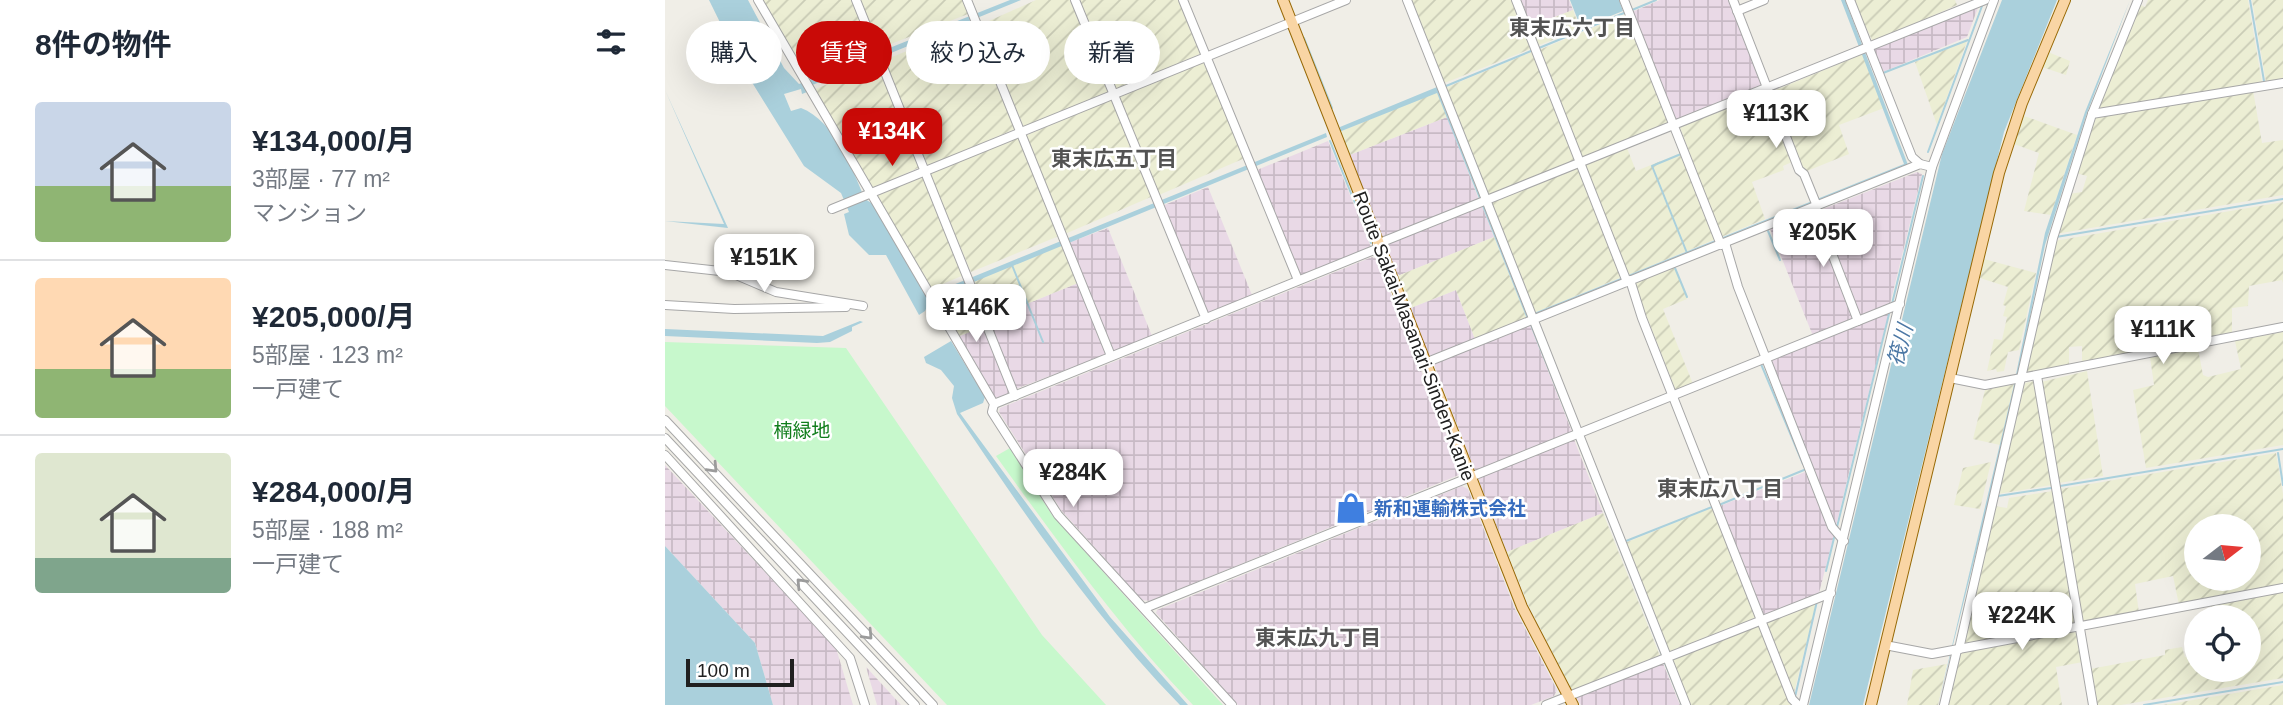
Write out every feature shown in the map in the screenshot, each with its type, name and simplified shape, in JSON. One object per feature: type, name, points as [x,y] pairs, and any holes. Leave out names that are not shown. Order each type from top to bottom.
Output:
[{"type":"main road","name":"Route Sakai-Masanari-Sinden-Kanie","points":[[1283,0],[1469,477],[1523,607],[1570,701]]},
{"type":"main road","points":[[1871,705],[1999,173],[2022,103],[2064,0]]},
{"type":"street","points":[[758,0],[868,194],[994,404],[992,412],[1058,515],[1232,705]]},
{"type":"street","points":[[856,0],[1015,396]]},
{"type":"street","points":[[967,0],[1111,356]]},
{"type":"street","points":[[1075,0],[1206,318]]},
{"type":"street","points":[[1183,0],[1298,280]]},
{"type":"street","points":[[836,207],[1346,0]]},
{"type":"street","points":[[1407,0],[1484,202],[1579,432],[1686,705]]},
{"type":"street","points":[[1516,0],[1792,699],[1801,705],[1844,541],[1932,167],[1994,0]]},
{"type":"street","points":[[1624,0],[1832,527],[1844,541]]},
{"type":"street","points":[[1733,0],[1799,170],[1804,174],[1858,321]]},
{"type":"street","points":[[1737,11],[1764,0]]},
{"type":"street","points":[[1850,0],[1865,48],[1912,157],[1920,164],[1932,167]]},
{"type":"street","points":[[994,404],[1865,48],[1960,4],[1985,0]]},
{"type":"street","points":[[1944,705],[2017,379],[2053,238],[2092,114],[2138,0]]},
{"type":"street","points":[[2092,114],[2283,83]]},
{"type":"street","points":[[1425,363],[1534,320],[1627,279],[1920,164]]},
{"type":"street","points":[[665,265],[729,272],[776,292],[863,306],[734,309],[665,305]]},
{"type":"street","points":[[1145,608],[1901,304]]},
{"type":"street","points":[[1950,378],[1985,385],[2283,327]]},
{"type":"street","points":[[2037,376],[2093,705]]},
{"type":"street","points":[[665,420],[933,705]]},
{"type":"street","points":[[665,438],[915,705]]},
{"type":"street","points":[[665,455],[850,657],[865,705]]},
{"type":"street","points":[[1885,645],[1932,654],[2283,588]]},
{"type":"street","points":[[1546,705],[1570,701],[1667,656],[1831,593]]},
{"type":"shaded area","points":[[1519,0],[1569,0],[1573,10],[1529,27]]},
{"type":"shaded area","points":[[1660,0],[1729,0],[1762,88],[1676,122],[1632,12]]},
{"type":"shaded area","points":[[1979,5],[1967,37],[1883,72],[1873,48]]},
{"type":"shaded area","points":[[1447,117],[1479,200],[1386,239],[1381,238],[1347,156]]},
{"type":"shaded area","points":[[1328,141],[1371,247],[1301,275],[1257,170]]},
{"type":"shaded area","points":[[1917,172],[1922,174],[1890,304],[1859,316],[1818,211]]},
{"type":"shaded area","points":[[1208,187],[1252,295],[1206,314],[1162,206]]},
{"type":"shaded area","points":[[1482,206],[1494,237],[1395,277],[1386,244]]},
{"type":"shaded area","points":[[1812,212],[1854,316],[1853,320],[1813,336],[1770,229]]},
{"type":"shaded area","points":[[1108,228],[1152,336],[1114,351],[1068,243]]},
{"type":"shaded area","points":[[1372,257],[1377,259],[1460,469],[1459,475],[1150,601],[1142,600],[1061,510],[999,412],[1000,408]]},
{"type":"shaded area","points":[[1078,283],[1106,355],[1015,389],[987,320]]},
{"type":"shaded area","points":[[1456,290],[1475,339],[1427,359],[1408,309]]},
{"type":"shaded area","points":[[1889,312],[1854,452],[1836,526],[1771,361]]},
{"type":"shaded area","points":[[1530,325],[1572,432],[1475,471],[1433,362]]},
{"type":"shaded area","points":[[985,326],[1011,392],[996,399],[957,337]]},
{"type":"shaded area","points":[[1573,437],[1603,513],[1507,552],[1477,476]]},
{"type":"shaded area","points":[[665,465],[836,648],[853,705],[773,705],[755,643],[665,546]]},
{"type":"shaded area","points":[[1805,472],[1834,535],[1819,593],[1764,615],[1720,506]]},
{"type":"shaded area","points":[[1462,486],[1468,489],[1515,609],[1557,690],[1554,696],[1531,705],[1238,705],[1156,613],[1157,610]]},
{"type":"shaded area","points":[[1662,661],[1680,705],[1581,705],[1575,696]]},
{"type":"shaded area","points":[[866,667],[868,669],[901,705],[877,705]]},
{"type":"green space","points":[[760,0],[853,0],[862,21],[796,21],[796,61],[782,37],[782,21],[772,21]]},
{"type":"green space","points":[[858,0],[963,0],[968,14],[950,21],[906,21],[906,38],[892,44],[892,21],[867,21]]},
{"type":"green space","points":[[1036,0],[1072,0],[1081,21],[1064,21],[1064,84],[1108,84],[1108,93],[1024,127],[1005,84],[1050,84],[1050,21],[989,21]]},
{"type":"green space","points":[[1079,0],[1180,0],[1202,53],[1160,71],[1160,21],[1088,21]]},
{"type":"green space","points":[[1409,0],[1514,0],[1533,48],[1442,84]]},
{"type":"green space","points":[[1853,0],[1955,0],[1957,5],[1873,42]]},
{"type":"green space","points":[[2148,0],[2248,0],[2262,83],[2096,111],[2139,4],[2145,7]]},
{"type":"green space","points":[[2252,0],[2283,0],[2283,80],[2266,82]]},
{"type":"green space","points":[[1573,10],[1580,29],[1537,46],[1529,27]]},
{"type":"green space","points":[[1626,14],[1670,125],[1583,159],[1539,50]]},
{"type":"green space","points":[[1967,41],[1937,125],[1915,62]]},
{"type":"green space","points":[[906,51],[906,84],[997,84],[1015,129],[928,166],[892,79],[892,57]]},
{"type":"green space","points":[[1534,51],[1622,277],[1534,313],[1445,88]]},
{"type":"green space","points":[[2048,52],[2070,61],[2066,75],[2042,67]]},
{"type":"green space","points":[[1863,54],[1884,108],[1839,125],[1849,154],[1807,171],[1802,168],[1771,92]]},
{"type":"green space","points":[[1203,61],[1245,158],[1159,195],[1118,97],[1149,84],[1160,84],[1160,79]]},
{"type":"green space","points":[[828,84],[885,84],[920,167],[871,187],[813,90]]},
{"type":"green space","points":[[1114,84],[1130,84],[1116,90]]},
{"type":"green space","points":[[2253,90],[2262,143],[2283,140],[2283,195],[2056,234],[2069,194],[2082,192],[2087,176],[2076,173],[2094,117]]},
{"type":"green space","points":[[1437,92],[1447,117],[1347,156],[1339,132]]},
{"type":"green space","points":[[1763,94],[1792,162],[1783,166],[1784,170],[1752,182],[1765,219],[1721,237],[1680,127]]},
{"type":"green space","points":[[1111,99],[1153,196],[1065,234],[1025,136]]},
{"type":"green space","points":[[2024,116],[2077,135],[2051,215],[2024,211],[2039,153],[2014,144]]},
{"type":"green space","points":[[1016,138],[1020,140],[1059,236],[971,272],[929,173]]},
{"type":"green space","points":[[1627,148],[1636,171],[1681,153],[1716,239],[1626,276],[1585,164]]},
{"type":"green space","points":[[923,176],[964,275],[931,289],[877,198],[878,194]]},
{"type":"green space","points":[[2283,202],[2283,283],[2282,280],[2249,286],[2248,306],[2232,308],[2232,333],[2182,342],[2183,306],[2168,307],[2136,315],[2135,352],[2082,363],[2082,346],[2069,347],[2069,365],[2028,374],[2025,371],[2054,241]]},
{"type":"green space","points":[[1494,237],[1527,319],[1475,339],[1456,290],[1408,309],[1395,277]]},
{"type":"green space","points":[[1062,245],[1078,283],[987,320],[972,282]]},
{"type":"green space","points":[[1984,259],[2036,273],[2019,350],[2008,352],[2004,371],[1987,371],[1994,339],[2002,340],[2007,317],[2003,316],[2006,306],[2003,305],[2008,287],[1980,278]]},
{"type":"green space","points":[[1674,266],[1687,299],[1663,309],[1693,384],[1676,391],[1634,284]]},
{"type":"green space","points":[[967,284],[985,326],[957,337],[934,298]]},
{"type":"green space","points":[[2283,332],[2283,445],[2146,468],[2133,390],[2154,385],[2150,357],[2198,349],[2203,375],[2208,377],[2241,369],[2235,341]]},
{"type":"green space","name":"楠緑地","points":[[665,342],[846,348],[1042,635],[1106,705],[947,705],[665,406]]},
{"type":"green space","points":[[2087,371],[2103,476],[2059,483],[2041,382]]},
{"type":"green space","points":[[2034,381],[2052,485],[1998,494],[2025,383]]},
{"type":"green space","points":[[2014,384],[2000,445],[1973,439],[1985,390]]},
{"type":"green space","points":[[1010,448],[1052,515],[1223,705],[1193,705],[1140,646],[1066,552],[996,456]]},
{"type":"green space","points":[[2276,453],[2283,494],[2283,585],[2261,589],[2261,514],[2184,514],[2184,592],[2247,592],[2179,605],[2173,576],[2135,584],[2139,613],[2082,622],[2060,489]]},
{"type":"green space","points":[[1991,462],[1980,509],[1954,505],[1963,468]]},
{"type":"green space","points":[[2053,491],[2077,624],[1963,646],[1995,506],[2007,508],[2009,498]]},
{"type":"green space","points":[[1714,507],[1757,617],[1668,652],[1625,543]]},
{"type":"green space","points":[[1603,513],[1660,656],[1575,690],[1571,689],[1528,604],[1507,552]]},
{"type":"green space","points":[[2283,592],[2283,678],[2261,682],[2261,605],[2216,605]]},
{"type":"green space","points":[[1817,600],[1791,705],[1689,705],[1670,658]]},
{"type":"green space","points":[[2075,630],[2083,662],[2056,667],[2062,705],[1946,705],[1960,651]]},
{"type":"green space","points":[[2182,647],[2184,682],[2259,682],[2121,705],[2096,705],[2090,669],[2165,655],[2165,650]]},
{"type":"green space","points":[[1947,664],[1938,705],[1907,705],[1913,670]]},
{"type":"green space","points":[[2283,685],[2283,705],[2163,705]]},
{"type":"water","points":[[709,0],[748,0],[759,21],[719,21]]},
{"type":"water","points":[[1010,0],[1021,0],[969,21],[957,21]]},
{"type":"water","points":[[1570,0],[1619,0],[1623,11],[1581,28]]},
{"type":"water","points":[[1841,0],[1845,0],[1908,165],[1536,316],[1534,313],[1904,164]]},
{"type":"water","name":"筏川","points":[[2002,0],[2057,0],[2004,132],[1863,705],[1809,705],[1942,154]]},
{"type":"water","points":[[2130,0],[2087,113],[2045,245],[2006,432],[1938,705],[2013,389],[2045,233],[2085,112]]},
{"type":"water","points":[[906,41],[906,47],[892,53],[892,47]]},
{"type":"water","points":[[782,64],[796,84],[815,84],[805,88],[807,92],[802,94],[801,89],[784,94],[791,111],[801,108],[813,114],[833,135],[848,160],[865,199],[873,204],[926,296],[1326,133],[1327,137],[930,300],[925,311],[919,315],[886,255],[869,255],[849,235],[844,214],[849,212],[841,193],[804,166],[753,84],[782,84]]},
{"type":"water","points":[[1437,87],[1529,318],[1527,319],[1437,93],[1339,132],[1340,127]]},
{"type":"water","points":[[665,90],[728,228],[665,221],[724,224]]},
{"type":"water","points":[[863,322],[852,327],[852,331],[830,342],[817,343],[665,336],[665,329],[823,336]]},
{"type":"water","points":[[951,341],[985,397],[983,403],[960,413],[1110,617],[1188,705],[1180,705],[1090,601],[1035,528],[957,414],[952,398],[954,386],[941,370],[926,363],[924,357]]},
{"type":"water","points":[[665,546],[755,643],[773,705],[665,705]]},
{"type":"waterway","points":[[1632,10],[1656,0]]},
{"type":"waterway","points":[[2250,0],[2264,81]]},
{"type":"waterway","points":[[1928,152],[1982,6]]},
{"type":"waterway","points":[[1539,48],[1624,13]]},
{"type":"waterway","points":[[1304,38],[1332,108]]},
{"type":"waterway","points":[[1883,73],[1968,40]]},
{"type":"waterway","points":[[1446,86],[1531,51]]},
{"type":"waterway","points":[[1330,141],[1371,243]]},
{"type":"waterway","points":[[1681,154],[1652,166],[1687,253]]},
{"type":"waterway","points":[[1892,304],[1923,176]]},
{"type":"waterway","points":[[2056,237],[2283,199]]},
{"type":"waterway","points":[[1768,231],[1780,260]]},
{"type":"waterway","points":[[1012,265],[1043,342]]},
{"type":"waterway","points":[[1675,268],[1687,297]]},
{"type":"waterway","name":"筏川","points":[[1837,527],[1889,314]]},
{"type":"waterway","points":[[1531,325],[1574,432]]},
{"type":"waterway","points":[[1761,364],[1803,464]]},
{"type":"waterway","points":[[1576,437],[1662,655]]},
{"type":"waterway","points":[[2060,486],[2283,449]]},
{"type":"waterway","points":[[2278,453],[2283,485]]},
{"type":"waterway","points":[[1719,505],[1804,470]]},
{"type":"waterway","points":[[1998,496],[2051,488]]},
{"type":"waterway","points":[[1626,541],[1712,507]]},
{"type":"waterway","points":[[1826,571],[1834,538]]},
{"type":"waterway","points":[[1795,697],[1817,601]]},
{"type":"waterway","points":[[1665,663],[1682,705]]},
{"type":"waterway","points":[[2144,705],[2283,682]]},
{"type":"place","name":"新和運輸株式会社","points":[[1351,508]]},
{"type":"district","name":"東末広六丁目","points":[[1572,27]]},
{"type":"district","name":"東末広五丁目","points":[[1114,158]]},
{"type":"district","name":"東末広八丁目","points":[[1720,488]]},
{"type":"district","name":"東末広九丁目","points":[[1318,637]]}]
